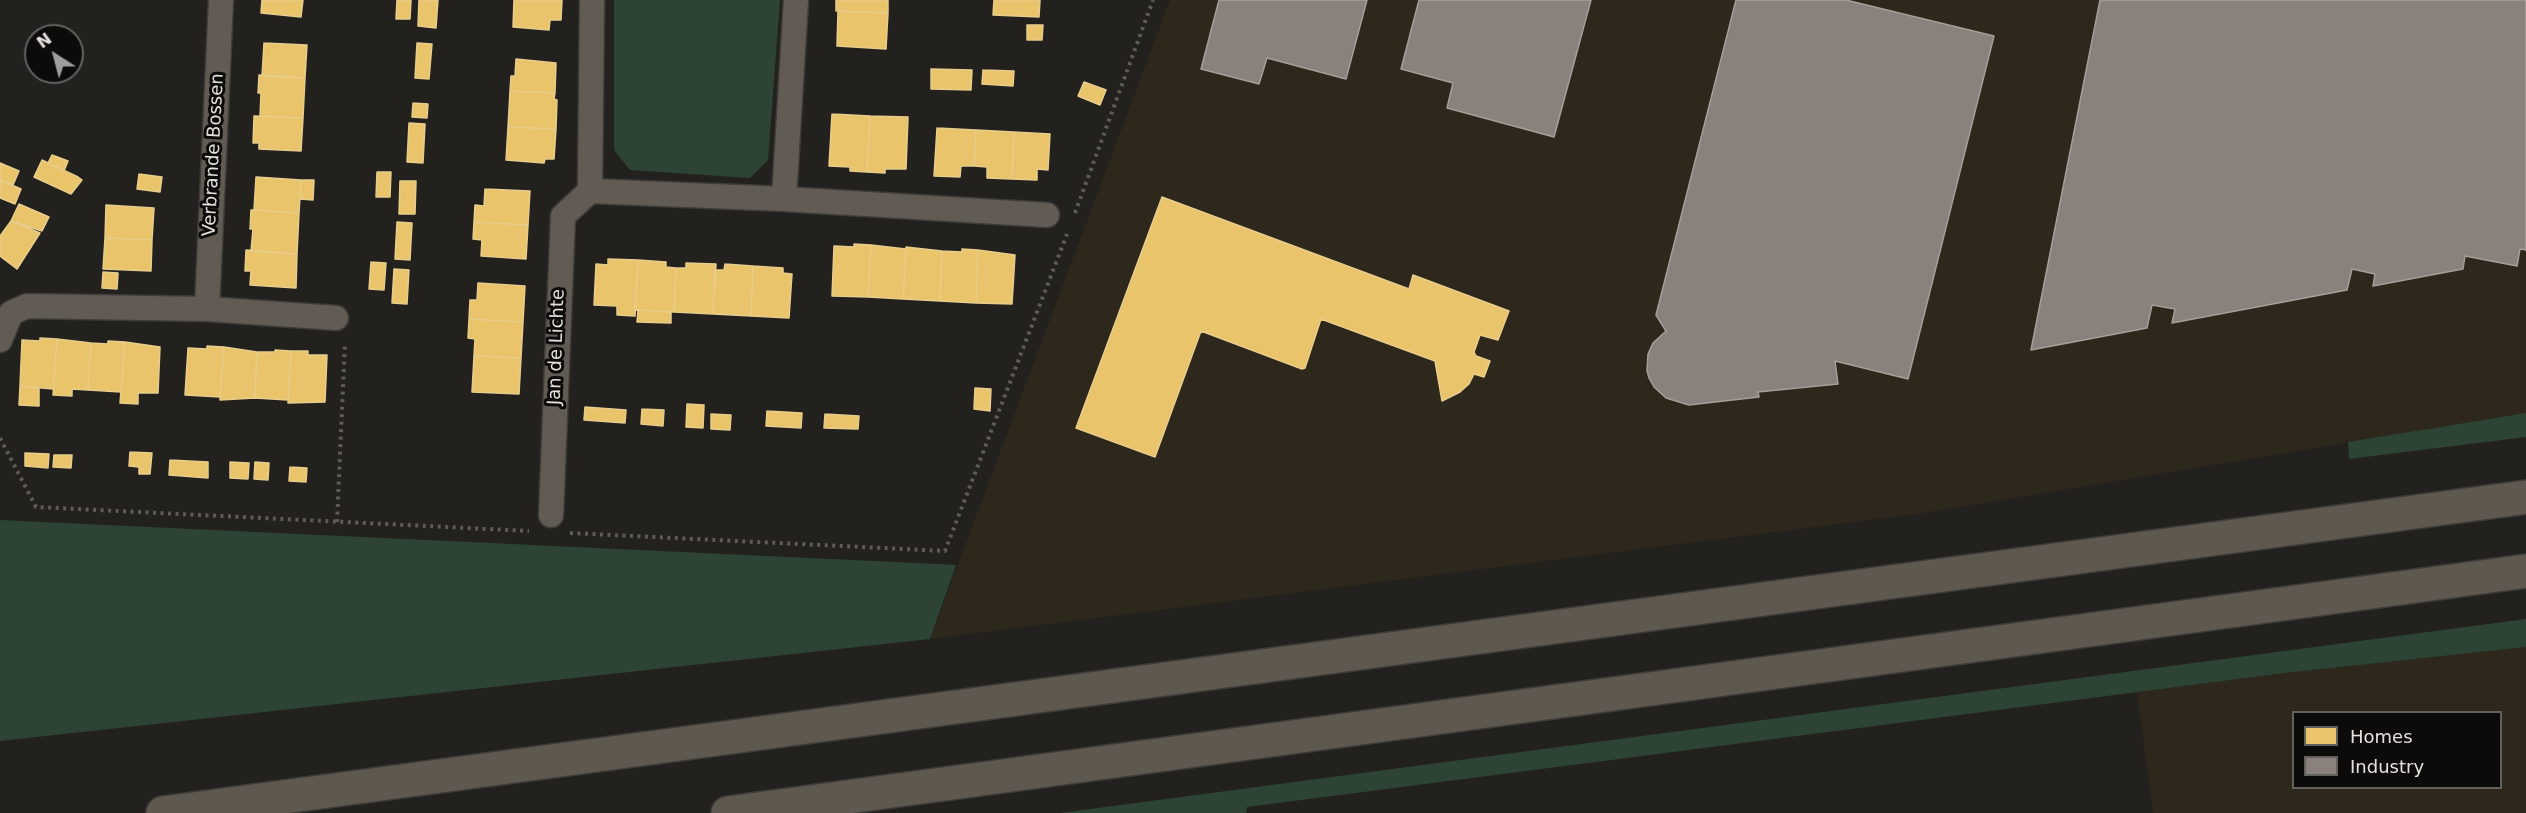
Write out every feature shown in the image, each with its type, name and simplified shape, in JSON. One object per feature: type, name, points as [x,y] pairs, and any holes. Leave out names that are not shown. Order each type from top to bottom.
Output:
[{"type":"highway","points":[[163,813],[2526,497]]},
{"type":"highway","points":[[728,813],[2526,571]]},
{"type":"street","name":"Verbrande Bossen","points":[[207,309],[221,0]]},
{"type":"street","points":[[592,0],[590,191],[784,199],[1047,216]]},
{"type":"street","points":[[784,199],[796,0]]},
{"type":"street","name":"Jan de Lichte","points":[[551,527],[563,216],[590,191]]},
{"type":"street","points":[[0,340],[12,313],[27,306],[207,309],[336,318]]},
{"type":"path","points":[[1073,218],[1154,0]]},
{"type":"path","points":[[0,438],[36,507],[337,522],[551,527],[945,551],[1069,229]]},
{"type":"path","points":[[336,318],[345,324],[337,522]]},
{"type":"shaded area","points":[[1170,0],[2526,0],[2526,413],[1917,514],[930,639]]},
{"type":"shaded area","points":[[2526,647],[2526,813],[2153,813],[2137,692],[2285,673]]},
{"type":"green space","points":[[614,0],[780,0],[768,160],[750,178],[630,170],[614,150]]},
{"type":"green space","points":[[2526,413],[2526,437],[2349,459],[2348,442]]},
{"type":"green space","points":[[0,520],[956,565],[930,639],[0,741]]},
{"type":"green space","points":[[2526,619],[2526,647],[2285,673],[1247,807],[1246,813],[1060,813]]},
{"type":"building: Homes","points":[[262,0],[303,0],[301,17],[261,13]]},
{"type":"building: Homes","points":[[397,0],[411,0],[410,19],[396,19]]},
{"type":"building: Homes","points":[[419,0],[438,0],[436,28],[418,26]]},
{"type":"building: Homes","points":[[514,0],[562,0],[561,20],[550,20],[549,30],[513,27]]},
{"type":"building: Homes","points":[[836,0],[888,0],[888,13],[836,11]]},
{"type":"building: Homes","points":[[994,0],[1040,0],[1039,17],[993,15]]},
{"type":"building: Homes","points":[[838,11],[888,13],[886,49],[837,46]]},
{"type":"building: Homes","points":[[1027,25],[1043,25],[1042,40],[1027,40]]},
{"type":"building: Homes","points":[[264,43],[307,45],[305,78],[262,76]]},
{"type":"building: Homes","points":[[417,43],[432,44],[429,79],[415,78]]},
{"type":"building: Homes","points":[[516,59],[556,63],[555,93],[510,91],[511,76],[515,76]]},
{"type":"building: Homes","points":[[931,69],[972,70],[971,90],[931,89]]},
{"type":"building: Homes","points":[[983,70],[1014,71],[1013,86],[982,84]]},
{"type":"building: Homes","points":[[259,75],[305,78],[303,118],[260,116]]},
{"type":"building: Homes","points":[[1084,82],[1106,90],[1100,105],[1078,96]]},
{"type":"building: Homes","points":[[510,91],[555,93],[554,99],[557,100],[556,129],[508,127]]},
{"type":"building: Homes","points":[[413,103],[428,104],[427,118],[412,117]]},
{"type":"building: Homes","points":[[832,114],[870,116],[867,172],[850,171],[850,167],[829,166]]},
{"type":"building: Homes","points":[[254,116],[303,118],[301,151],[259,149],[259,143],[253,143]]},
{"type":"building: Homes","points":[[870,116],[908,117],[906,169],[885,169],[885,173],[867,172]]},
{"type":"building: Homes","points":[[409,123],[425,124],[423,163],[407,162]]},
{"type":"building: Homes","points":[[508,127],[556,129],[554,159],[545,159],[544,163],[506,160]]},
{"type":"building: Homes","points":[[937,128],[976,130],[974,166],[961,166],[960,177],[934,176]]},
{"type":"building: Homes","points":[[976,130],[1014,132],[1012,179],[987,178],[987,167],[974,166]]},
{"type":"building: Homes","points":[[1014,132],[1050,134],[1048,170],[1037,169],[1037,180],[1012,179]]},
{"type":"building: Homes","points":[[52,155],[68,161],[64,171],[48,163]]},
{"type":"building: Homes","points":[[42,160],[82,180],[71,194],[34,177]]},
{"type":"building: Homes","points":[[0,163],[19,171],[13,185],[0,180]]},
{"type":"building: Homes","points":[[377,172],[391,172],[390,197],[376,197]]},
{"type":"building: Homes","points":[[139,174],[162,177],[160,192],[137,189]]},
{"type":"building: Homes","points":[[256,177],[301,180],[299,213],[254,210]]},
{"type":"building: Homes","points":[[0,180],[21,189],[15,204],[0,198]]},
{"type":"building: Homes","points":[[301,180],[314,180],[313,200],[300,199]]},
{"type":"building: Homes","points":[[400,181],[416,181],[415,214],[399,214]]},
{"type":"building: Homes","points":[[485,189],[530,191],[528,225],[474,222],[475,205],[484,206]]},
{"type":"building: Homes","points":[[1162,197],[1409,289],[1413,275],[1509,311],[1498,340],[1480,335],[1474,352],[1476,356],[1490,361],[1484,377],[1474,374],[1469,384],[1460,392],[1442,401],[1435,361],[1321,319],[1305,368],[1302,369],[1201,331],[1155,457],[1076,428]]},
{"type":"building: Homes","points":[[19,204],[49,217],[42,231],[11,221]]},
{"type":"building: Homes","points":[[106,205],[154,208],[152,240],[105,238]]},
{"type":"building: Homes","points":[[251,210],[299,213],[297,254],[251,251],[253,229],[250,229]]},
{"type":"building: Homes","points":[[11,221],[40,233],[17,269],[0,256],[0,236]]},
{"type":"building: Homes","points":[[397,222],[412,223],[410,260],[395,259]]},
{"type":"building: Homes","points":[[474,222],[528,225],[526,259],[481,256],[482,240],[473,239]]},
{"type":"building: Homes","points":[[105,238],[152,240],[151,271],[103,269]]},
{"type":"building: Homes","points":[[854,244],[871,245],[868,297],[832,296],[834,246],[854,247]]},
{"type":"building: Homes","points":[[871,245],[906,249],[903,299],[868,297]]},
{"type":"building: Homes","points":[[906,247],[942,251],[940,301],[903,299]]},
{"type":"building: Homes","points":[[962,249],[978,250],[976,303],[940,301],[942,251],[962,252]]},
{"type":"building: Homes","points":[[246,250],[297,254],[296,288],[250,285],[251,271],[245,271]]},
{"type":"building: Homes","points":[[978,250],[1015,255],[1012,304],[976,303]]},
{"type":"building: Homes","points":[[608,259],[638,260],[635,316],[617,315],[617,306],[594,305],[596,264],[608,265]]},
{"type":"building: Homes","points":[[638,260],[666,262],[666,267],[676,268],[674,312],[635,310]]},
{"type":"building: Homes","points":[[371,262],[386,263],[384,290],[369,289]]},
{"type":"building: Homes","points":[[686,263],[716,264],[713,314],[674,312],[676,268],[686,268]]},
{"type":"building: Homes","points":[[725,264],[753,266],[751,316],[713,314],[715,270],[724,270]]},
{"type":"building: Homes","points":[[753,266],[783,268],[783,273],[792,274],[789,318],[751,316]]},
{"type":"building: Homes","points":[[394,269],[409,270],[407,304],[392,303]]},
{"type":"building: Homes","points":[[103,272],[118,273],[117,289],[102,288]]},
{"type":"building: Homes","points":[[478,283],[525,286],[523,322],[469,319],[470,300],[477,300]]},
{"type":"building: Homes","points":[[638,310],[671,312],[671,323],[637,322]]},
{"type":"building: Homes","points":[[469,319],[523,322],[521,358],[474,356],[475,339],[468,338]]},
{"type":"building: Homes","points":[[40,338],[57,339],[53,389],[20,386],[22,340],[40,341]]},
{"type":"building: Homes","points":[[57,339],[91,343],[88,390],[72,389],[72,396],[53,395]]},
{"type":"building: Homes","points":[[108,341],[125,342],[121,392],[88,390],[91,343],[108,344]]},
{"type":"building: Homes","points":[[125,342],[160,347],[158,393],[138,393],[138,404],[120,403]]},
{"type":"building: Homes","points":[[207,346],[224,347],[220,397],[185,395],[188,348],[207,349]]},
{"type":"building: Homes","points":[[224,347],[257,352],[255,398],[220,400]]},
{"type":"building: Homes","points":[[275,350],[291,351],[288,400],[255,398],[257,352],[275,352]]},
{"type":"building: Homes","points":[[291,351],[308,351],[308,355],[327,355],[325,402],[288,403]]},
{"type":"building: Homes","points":[[474,356],[521,358],[519,394],[472,392]]},
{"type":"building: Homes","points":[[20,386],[39,388],[39,406],[19,405]]},
{"type":"building: Homes","points":[[975,388],[991,389],[990,411],[974,409]]},
{"type":"building: Homes","points":[[687,404],[704,405],[703,428],[686,427]]},
{"type":"building: Homes","points":[[585,407],[626,410],[625,423],[584,420]]},
{"type":"building: Homes","points":[[642,409],[664,410],[663,426],[641,424]]},
{"type":"building: Homes","points":[[767,411],[802,413],[801,428],[766,426]]},
{"type":"building: Homes","points":[[711,414],[731,415],[730,430],[711,429]]},
{"type":"building: Homes","points":[[825,414],[859,416],[858,429],[824,428]]},
{"type":"building: Homes","points":[[130,452],[152,453],[150,474],[139,474],[139,467],[129,466]]},
{"type":"building: Homes","points":[[25,453],[49,454],[48,468],[25,466]]},
{"type":"building: Homes","points":[[54,455],[72,455],[71,468],[53,467]]},
{"type":"building: Homes","points":[[170,460],[208,462],[208,478],[169,475]]},
{"type":"building: Homes","points":[[230,462],[249,463],[248,479],[230,478]]},
{"type":"building: Homes","points":[[255,462],[269,463],[268,480],[254,479]]},
{"type":"building: Homes","points":[[290,467],[307,468],[306,482],[289,481]]},
{"type":"building: Industry","points":[[1219,0],[1367,0],[1346,79],[1267,58],[1259,84],[1201,69]]},
{"type":"building: Industry","points":[[1419,0],[1591,0],[1554,137],[1447,108],[1453,83],[1401,69]]},
{"type":"building: Industry","points":[[1736,0],[1846,0],[1994,36],[1908,379],[1835,361],[1838,384],[1758,392],[1759,397],[1689,405],[1666,398],[1654,387],[1649,378],[1648,354],[1653,343],[1666,331],[1656,315]]},
{"type":"building: Industry","points":[[2100,0],[2526,0],[2526,250],[2520,249],[2517,266],[2465,256],[2463,269],[2373,286],[2375,274],[2352,269],[2347,290],[2172,323],[2175,309],[2152,305],[2147,328],[2031,350]]}]
